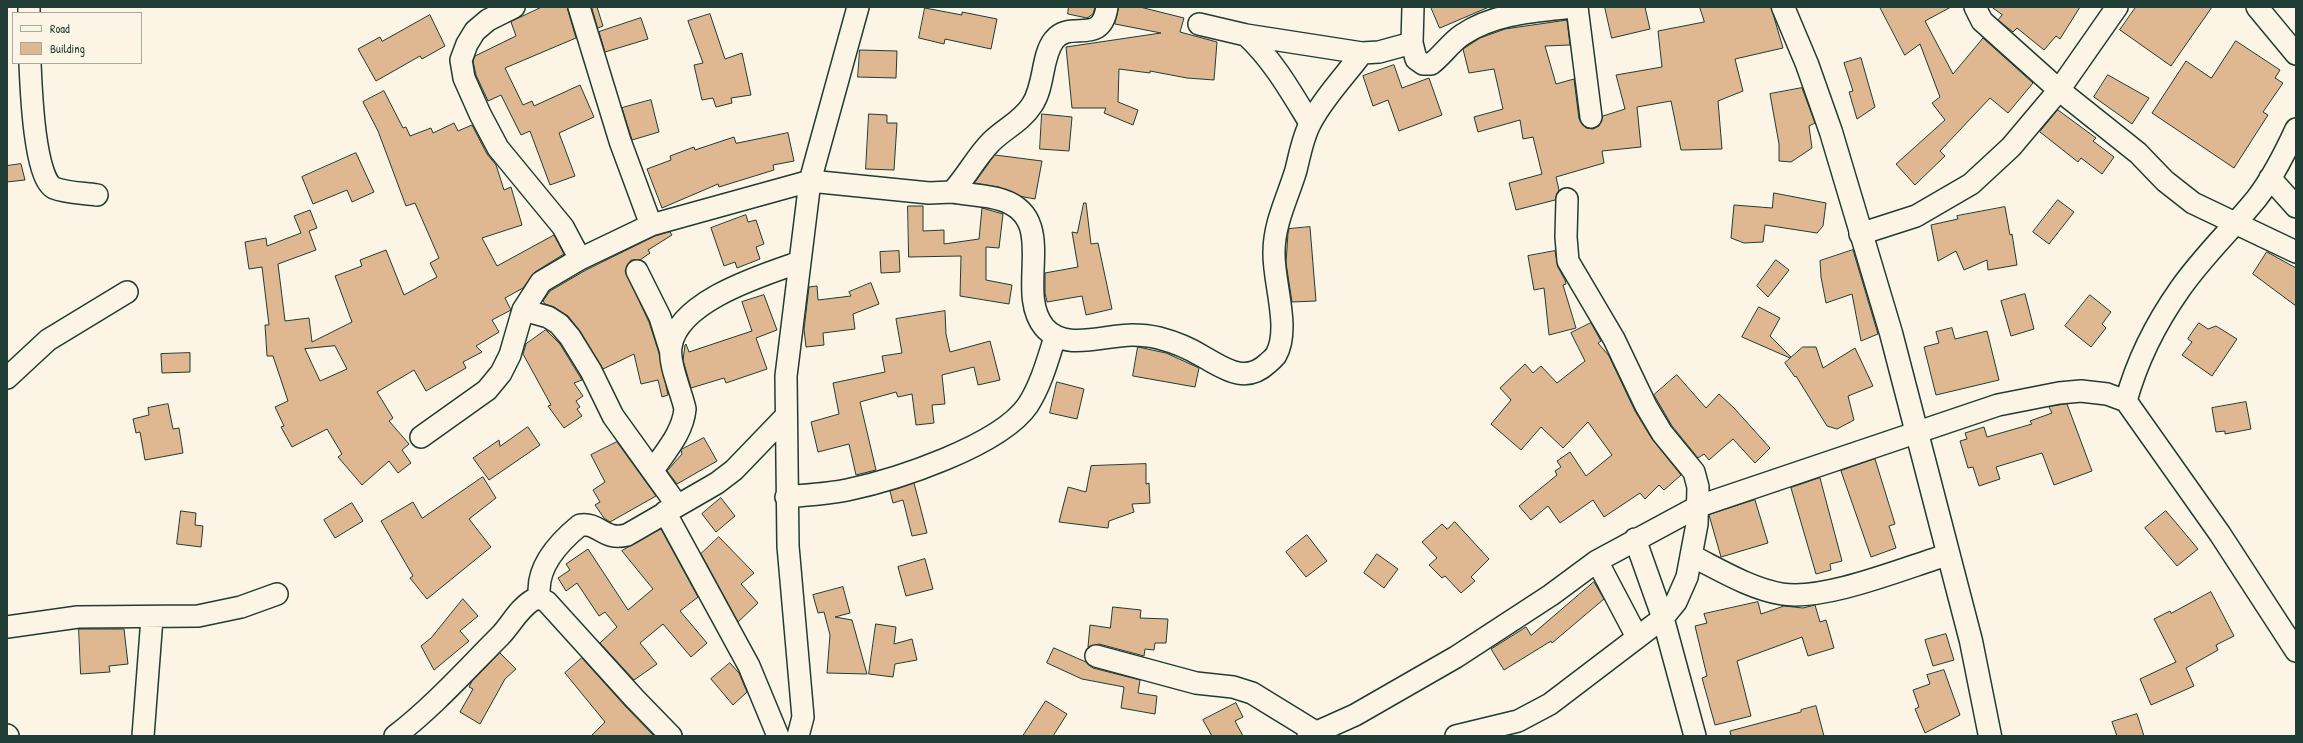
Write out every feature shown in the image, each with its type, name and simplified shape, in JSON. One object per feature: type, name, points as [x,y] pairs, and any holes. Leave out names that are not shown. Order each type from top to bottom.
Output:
[{"type":"street","points":[[514,7],[488,20],[475,31],[467,44],[461,60],[464,78],[480,114],[498,148],[563,227],[580,259]]},
{"type":"street","points":[[579,7],[620,141],[651,225]]},
{"type":"street","points":[[798,736],[803,717],[786,497],[787,362],[810,181],[858,7]]},
{"type":"street","points":[[952,192],[961,182],[976,158],[1032,106],[1040,90],[1051,45],[1056,38],[1063,33],[1097,29],[1102,23],[1107,7]]},
{"type":"street","points":[[1413,7],[1412,43],[1416,59],[1423,64],[1431,64],[1460,36],[1479,24],[1506,17],[1574,7]]},
{"type":"street","points":[[1577,7],[1591,117]]},
{"type":"street","points":[[1783,7],[1824,111],[1891,333],[1947,555],[1971,640],[1990,736]]},
{"type":"street","points":[[1975,7],[1982,21],[2059,90],[2138,153],[2165,181],[2193,203],[2213,214],[2235,222],[2296,252]]},
{"type":"street","points":[[1860,234],[1916,216],[1971,184],[2011,146],[2059,90],[2117,7]]},
{"type":"street","points":[[2257,7],[2296,54]]},
{"type":"street","points":[[1199,24],[1246,35],[1362,54],[1379,52],[1412,43]]},
{"type":"street","points":[[1246,35],[1258,46],[1284,80],[1310,123]]},
{"type":"street","points":[[421,437],[488,390],[501,373],[510,355],[523,310],[541,282],[580,259],[651,225],[810,181],[929,193],[952,192],[1001,200],[1018,208],[1028,220],[1034,243],[1032,292],[1037,314],[1043,326],[1055,337],[1074,340],[1132,335],[1158,338],[1180,345],[1223,368],[1242,374],[1260,371],[1276,356],[1282,336],[1274,253],[1276,232],[1310,123],[1362,54]]},
{"type":"street","points":[[30,64],[31,91],[40,165],[44,178],[54,188],[97,195]]},
{"type":"street","points":[[2126,401],[2134,373],[2152,333],[2180,289],[2256,198],[2270,178],[2296,129]]},
{"type":"street","points":[[2270,178],[2296,207]]},
{"type":"street","points":[[1456,736],[1521,729],[1550,704],[1663,618],[1676,602],[1687,577],[1692,556],[1699,506],[1698,487],[1694,472],[1662,433],[1654,420],[1614,339],[1568,261],[1566,237],[1567,199]]},
{"type":"street","points":[[670,349],[674,335],[694,312],[749,280],[800,262]]},
{"type":"street","points":[[637,272],[660,317],[670,349],[685,409],[684,419],[679,431],[653,470]]},
{"type":"street","points":[[7,378],[48,340],[127,292]]},
{"type":"street","points":[[523,310],[548,317],[559,324],[570,337],[591,371],[613,416],[653,470],[749,666],[778,736]]},
{"type":"street","points":[[786,497],[846,490],[888,479],[974,445],[1005,428],[1028,405],[1043,372],[1055,337]]},
{"type":"street","points":[[1096,656],[1189,681],[1233,687],[1252,693],[1315,735],[1456,657],[1551,595],[1597,561],[1635,539],[1699,506],[1916,431],[1998,405],[2081,390],[2107,394],[2126,401],[2220,534],[2296,650]]},
{"type":"street","points":[[540,598],[539,578],[544,565],[580,525],[586,524],[606,535],[617,538],[627,535],[671,508],[717,483],[734,470],[786,416]]},
{"type":"street","points":[[1635,539],[1663,618],[1695,736]]},
{"type":"street","points":[[1692,556],[1760,588],[1782,594],[1800,595],[1844,587],[1947,555]]},
{"type":"street","points":[[1597,561],[1637,637]]},
{"type":"street","points":[[7,627],[78,617],[152,618],[198,616],[241,608],[277,594]]},
{"type":"street","points":[[395,736],[419,718],[501,635],[527,605],[540,598],[547,602],[635,699],[671,736]]},
{"type":"street","points":[[143,736],[152,618]]},
{"type":"building","points":[[542,7],[567,7],[576,38],[505,68],[523,105],[532,101],[534,106],[580,85],[594,117],[559,133],[575,176],[550,185],[530,131],[521,135],[501,95],[488,101],[476,75],[473,61],[475,56],[516,36],[511,22]]},
{"type":"building","points":[[592,7],[597,7],[603,26],[598,28]]},
{"type":"building","points":[[1069,7],[1095,7],[1093,14],[1087,18],[1068,14]]},
{"type":"building","points":[[1119,7],[1140,7],[1184,18],[1180,32],[1217,42],[1214,80],[1187,78],[1150,71],[1150,73],[1119,69],[1118,102],[1138,110],[1133,125],[1104,113],[1106,108],[1072,108],[1066,47],[1161,33],[1115,24]]},
{"type":"building","points":[[1431,7],[1489,7],[1440,28]]},
{"type":"building","points":[[1605,7],[1645,7],[1650,29],[1612,38]]},
{"type":"building","points":[[1700,7],[1771,7],[1783,48],[1735,59],[1743,91],[1718,101],[1722,149],[1681,150],[1671,101],[1637,107],[1641,147],[1602,151],[1604,163],[1556,177],[1559,190],[1555,200],[1516,210],[1509,183],[1542,174],[1533,137],[1523,139],[1520,120],[1478,132],[1474,117],[1503,109],[1494,69],[1469,73],[1463,49],[1480,38],[1505,29],[1567,20],[1570,45],[1545,46],[1556,84],[1574,79],[1579,119],[1586,128],[1593,129],[1599,126],[1603,116],[1625,109],[1616,75],[1662,67],[1658,31],[1704,22]]},
{"type":"building","points":[[1880,7],[1951,7],[1925,21],[1953,74],[1983,38],[2033,83],[2008,113],[1990,98],[1940,151],[1945,156],[1915,185],[1896,164],[1945,120],[1932,103],[1940,97],[1920,44],[1905,55]]},
{"type":"building","points":[[1992,7],[2080,7],[2060,39],[2056,36],[2044,50],[2017,28],[2013,32],[1998,20],[2002,15]]},
{"type":"building","points":[[2136,7],[2212,7],[2171,66],[2120,30]]},
{"type":"building","points":[[925,8],[962,15],[962,12],[997,19],[991,49],[945,39],[944,44],[919,38]]},
{"type":"building","points":[[710,14],[725,59],[742,53],[751,95],[731,98],[732,103],[716,107],[713,98],[702,100],[694,65],[703,63],[688,21]]},
{"type":"building","points":[[430,15],[445,46],[422,59],[420,56],[376,81],[358,49],[380,37],[382,41]]},
{"type":"building","points":[[641,18],[648,39],[605,52],[599,32]]},
{"type":"building","points":[[2236,41],[2280,70],[2275,78],[2283,83],[2263,112],[2268,115],[2234,168],[2152,113],[2186,61],[2211,78]]},
{"type":"building","points":[[860,50],[897,51],[896,78],[858,77]]},
{"type":"building","points":[[1861,58],[1875,107],[1857,119],[1849,92],[1853,91],[1844,63]]},
{"type":"building","points":[[1394,65],[1402,88],[1429,78],[1442,115],[1399,131],[1388,100],[1373,106],[1363,76]]},
{"type":"building","points":[[2108,75],[2149,98],[2132,124],[2094,97]]},
{"type":"building","points":[[1802,88],[1815,123],[1809,126],[1812,148],[1791,162],[1779,161],[1779,144],[1770,94]]},
{"type":"building","points":[[384,91],[403,128],[406,127],[410,136],[431,128],[433,133],[454,123],[458,131],[472,125],[487,154],[496,165],[504,190],[511,187],[522,225],[482,238],[497,266],[554,235],[564,254],[535,272],[523,288],[505,298],[511,310],[492,320],[499,332],[476,346],[482,352],[463,362],[466,368],[426,391],[414,370],[377,392],[393,418],[389,421],[409,444],[402,450],[411,463],[398,473],[389,461],[362,485],[338,457],[342,454],[327,429],[292,447],[281,427],[284,426],[275,407],[288,401],[273,356],[267,356],[265,325],[269,325],[262,267],[249,269],[245,242],[266,238],[267,246],[301,233],[294,216],[310,210],[317,228],[309,231],[316,250],[278,264],[285,321],[309,318],[312,342],[352,322],[335,276],[362,266],[360,260],[386,250],[404,295],[437,277],[430,263],[439,258],[415,203],[406,206],[378,131],[363,102]],"holes":[[[335,346],[347,369],[320,381],[305,349]]]},
{"type":"building","points":[[651,100],[659,132],[632,140],[622,108]]},
{"type":"building","points":[[2058,110],[2096,138],[2093,141],[2114,157],[2102,174],[2081,158],[2078,162],[2040,132]]},
{"type":"building","points":[[869,114],[887,115],[887,123],[897,123],[894,170],[866,169]]},
{"type":"building","points":[[1042,114],[1072,117],[1069,151],[1040,149]]},
{"type":"building","points":[[788,133],[794,161],[773,165],[774,170],[719,187],[718,184],[662,208],[647,169],[671,160],[670,156],[694,147],[695,150],[734,137],[736,143]]},
{"type":"building","points":[[356,153],[374,192],[352,202],[347,190],[313,204],[302,177]]},
{"type":"building","points":[[995,155],[1042,161],[1035,199],[1019,196],[999,187],[975,183]]},
{"type":"building","points":[[21,164],[25,180],[7,182],[7,166]]},
{"type":"building","points":[[1774,193],[1826,203],[1823,226],[1817,233],[1765,225],[1763,242],[1744,243],[1731,238],[1734,205],[1772,208]]},
{"type":"building","points":[[2058,200],[2074,212],[2049,244],[2033,232]]},
{"type":"building","points":[[1084,203],[1086,203],[1091,244],[1098,243],[1112,309],[1086,315],[1082,296],[1047,302],[1045,293],[1045,273],[1078,267],[1072,232],[1077,233]]},
{"type":"building","points":[[908,206],[923,206],[923,231],[944,230],[944,244],[979,239],[982,208],[1003,214],[999,248],[986,247],[986,280],[1012,285],[1009,304],[960,296],[961,256],[909,257]]},
{"type":"building","points":[[2005,207],[2010,235],[2012,234],[2017,265],[1988,270],[1987,260],[1964,270],[1956,251],[1938,261],[1931,225],[1958,219],[1957,216]]},
{"type":"building","points":[[746,215],[748,222],[756,220],[764,244],[756,247],[760,259],[737,268],[735,262],[724,266],[711,228]]},
{"type":"building","points":[[1310,227],[1316,301],[1292,302],[1286,263],[1288,233],[1289,229]]},
{"type":"building","points":[[670,232],[672,235],[648,250],[650,253],[640,260],[631,260],[625,271],[649,322],[659,353],[668,395],[662,397],[658,380],[641,384],[634,354],[603,369],[580,331],[568,316],[554,307],[545,304],[543,301],[550,291],[586,270],[655,236]]},
{"type":"building","points":[[1853,250],[1878,334],[1861,341],[1852,294],[1826,303],[1821,277],[1820,261]]},
{"type":"building","points":[[899,251],[900,272],[881,273],[880,252]]},
{"type":"building","points":[[1555,251],[1558,267],[1565,280],[1566,284],[1563,285],[1576,328],[1549,335],[1544,288],[1534,290],[1528,256]]},
{"type":"building","points":[[2267,252],[2296,268],[2296,306],[2253,274]]},
{"type":"building","points":[[1776,260],[1789,270],[1768,297],[1757,286]]},
{"type":"building","points":[[871,283],[879,304],[853,314],[855,329],[823,333],[824,345],[806,347],[804,329],[809,287],[817,286],[818,300],[851,296],[849,292]]},
{"type":"building","points":[[2025,294],[2034,329],[2011,336],[2001,301]]},
{"type":"building","points":[[764,295],[777,330],[756,338],[767,369],[726,383],[724,378],[691,388],[683,360],[685,345],[686,344],[689,352],[752,331],[742,302]]},
{"type":"building","points":[[2090,295],[2111,312],[2102,324],[2106,328],[2091,347],[2065,326]]},
{"type":"building","points":[[1759,307],[1780,318],[1770,336],[1791,357],[1790,358],[1742,337]]},
{"type":"building","points":[[945,311],[946,334],[950,352],[990,341],[1000,380],[978,385],[974,367],[942,375],[945,404],[932,405],[934,423],[916,425],[912,394],[898,397],[896,392],[860,402],[876,470],[856,475],[849,444],[818,452],[811,422],[839,414],[833,383],[885,372],[882,356],[902,353],[896,319]]},
{"type":"building","points":[[1591,323],[1601,341],[1598,343],[1609,356],[1635,411],[1652,439],[1681,475],[1664,490],[1659,485],[1645,499],[1640,493],[1604,517],[1593,500],[1560,523],[1548,506],[1531,520],[1519,506],[1557,475],[1555,471],[1561,467],[1557,461],[1570,452],[1586,476],[1612,455],[1588,422],[1563,448],[1541,427],[1521,450],[1491,424],[1511,400],[1500,388],[1525,364],[1533,373],[1541,366],[1557,383],[1585,361],[1571,333]]},
{"type":"building","points":[[2199,323],[2208,329],[2216,326],[2237,339],[2212,376],[2182,355],[2192,342],[2188,339]]},
{"type":"building","points":[[1952,328],[1955,339],[1987,331],[1999,380],[1936,395],[1924,347],[1939,343],[1936,332]]},
{"type":"building","points":[[546,330],[560,344],[582,380],[574,383],[583,396],[576,401],[580,407],[577,409],[582,416],[564,428],[548,406],[551,405],[523,354],[526,344]]},
{"type":"building","points":[[1138,347],[1166,353],[1199,368],[1195,387],[1133,376]]},
{"type":"building","points":[[1803,347],[1816,347],[1823,368],[1855,348],[1873,386],[1848,396],[1854,420],[1837,429],[1827,426],[1796,376],[1795,377],[1785,363]]},
{"type":"building","points":[[190,353],[190,372],[162,373],[161,354]]},
{"type":"building","points":[[1677,375],[1706,408],[1719,394],[1734,408],[1770,448],[1755,463],[1733,439],[1709,460],[1704,454],[1698,458],[1672,426],[1654,395]]},
{"type":"building","points":[[1057,382],[1084,389],[1077,419],[1050,413]]},
{"type":"building","points":[[2246,402],[2251,429],[2225,434],[2225,431],[2216,432],[2212,408]]},
{"type":"building","points":[[168,404],[173,429],[179,428],[183,453],[145,460],[140,432],[136,433],[133,419],[149,415],[148,408]]},
{"type":"building","points":[[2067,404],[2092,471],[2054,485],[2042,453],[1996,467],[2000,479],[1979,486],[1973,467],[1968,468],[1960,441],[1967,439],[1965,433],[1984,427],[1987,437],[2032,424],[2030,421],[2052,413],[2049,407]]},
{"type":"building","points":[[528,427],[540,445],[489,480],[473,458],[499,440],[500,446]]},
{"type":"building","points":[[704,438],[717,461],[677,484],[667,471],[682,454],[681,450]]},
{"type":"building","points":[[617,442],[656,496],[610,522],[604,518],[595,505],[600,502],[593,490],[605,482],[591,455]]},
{"type":"building","points":[[1875,459],[1895,524],[1889,526],[1896,548],[1871,557],[1841,471]]},
{"type":"building","points":[[1146,464],[1146,484],[1149,483],[1150,503],[1132,504],[1134,512],[1109,521],[1108,528],[1059,522],[1068,487],[1086,492],[1091,466]]},
{"type":"building","points":[[483,477],[496,498],[469,519],[491,547],[427,599],[410,578],[413,576],[381,521],[413,502],[422,518]]},
{"type":"building","points":[[1820,478],[1842,561],[1830,564],[1831,570],[1816,574],[1791,488]]},
{"type":"building","points":[[914,483],[927,533],[912,536],[903,500],[893,503],[890,491]]},
{"type":"building","points":[[721,498],[735,516],[716,532],[702,514]]},
{"type":"building","points":[[1755,500],[1768,543],[1721,557],[1709,515]]},
{"type":"building","points":[[352,503],[363,521],[335,538],[324,520]]},
{"type":"building","points":[[181,511],[196,513],[195,525],[203,526],[201,547],[177,544]]},
{"type":"building","points":[[2166,511],[2198,549],[2177,566],[2145,528]]},
{"type":"building","points":[[1455,522],[1489,559],[1471,577],[1475,581],[1461,593],[1445,576],[1442,578],[1429,565],[1437,558],[1422,542],[1442,524],[1447,529]]},
{"type":"building","points":[[661,529],[698,597],[680,611],[707,643],[691,657],[663,624],[640,643],[657,664],[634,680],[600,643],[617,627],[605,612],[599,616],[577,583],[566,591],[558,578],[570,570],[566,564],[588,549],[628,610],[653,589],[622,551]]},
{"type":"building","points":[[1307,535],[1327,561],[1306,577],[1286,552]]},
{"type":"building","points":[[719,537],[754,573],[741,584],[758,603],[738,622],[701,554]]},
{"type":"building","points":[[1377,554],[1398,569],[1384,588],[1364,573]]},
{"type":"building","points":[[925,559],[933,589],[906,596],[898,567]]},
{"type":"building","points":[[1594,582],[1604,599],[1552,643],[1551,641],[1504,670],[1491,649],[1526,627],[1531,635]]},
{"type":"building","points":[[843,587],[850,613],[835,617],[852,620],[867,674],[827,673],[830,635],[824,612],[818,613],[813,595]]},
{"type":"building","points":[[2211,592],[2234,636],[2216,645],[2218,650],[2186,668],[2194,686],[2151,705],[2140,679],[2176,662],[2154,619],[2170,611],[2171,613]]},
{"type":"building","points":[[463,599],[478,616],[460,631],[469,641],[434,670],[421,646],[431,638]]},
{"type":"building","points":[[1758,602],[1761,614],[1784,606],[1803,608],[1815,605],[1820,622],[1826,620],[1834,648],[1808,656],[1802,637],[1737,661],[1751,716],[1715,725],[1702,678],[1707,676],[1695,626],[1707,623],[1704,614]]},
{"type":"building","points":[[1113,607],[1141,610],[1140,618],[1168,619],[1166,643],[1155,643],[1154,650],[1145,649],[1144,656],[1099,644],[1088,647],[1090,625],[1110,628]]},
{"type":"building","points":[[876,624],[896,627],[894,644],[912,639],[917,660],[895,664],[893,677],[869,674]]},
{"type":"building","points":[[79,629],[124,629],[128,664],[109,666],[110,672],[81,674]]},
{"type":"building","points":[[1946,634],[1954,660],[1933,666],[1925,640]]},
{"type":"building","points":[[1054,648],[1086,662],[1093,668],[1140,680],[1138,693],[1157,696],[1155,714],[1121,708],[1124,687],[1082,679],[1047,663]]},
{"type":"building","points":[[500,653],[516,669],[505,679],[480,724],[460,712],[473,689],[469,687],[472,681]]},
{"type":"building","points":[[582,658],[654,736],[591,736],[605,722],[565,673]]},
{"type":"building","points":[[730,663],[739,673],[747,692],[733,705],[711,679]]},
{"type":"building","points":[[1944,670],[1960,715],[1925,733],[1915,709],[1919,707],[1913,690],[1930,684],[1927,675]]},
{"type":"building","points":[[1046,701],[1067,714],[1053,736],[1023,736]]},
{"type":"building","points":[[1236,703],[1243,717],[1235,721],[1243,736],[1212,736],[1203,720]]},
{"type":"building","points":[[1816,706],[1824,736],[1731,736],[1730,731],[1801,712],[1801,710]]},
{"type":"building","points":[[2137,714],[2144,736],[2117,736],[2112,722]]}]
